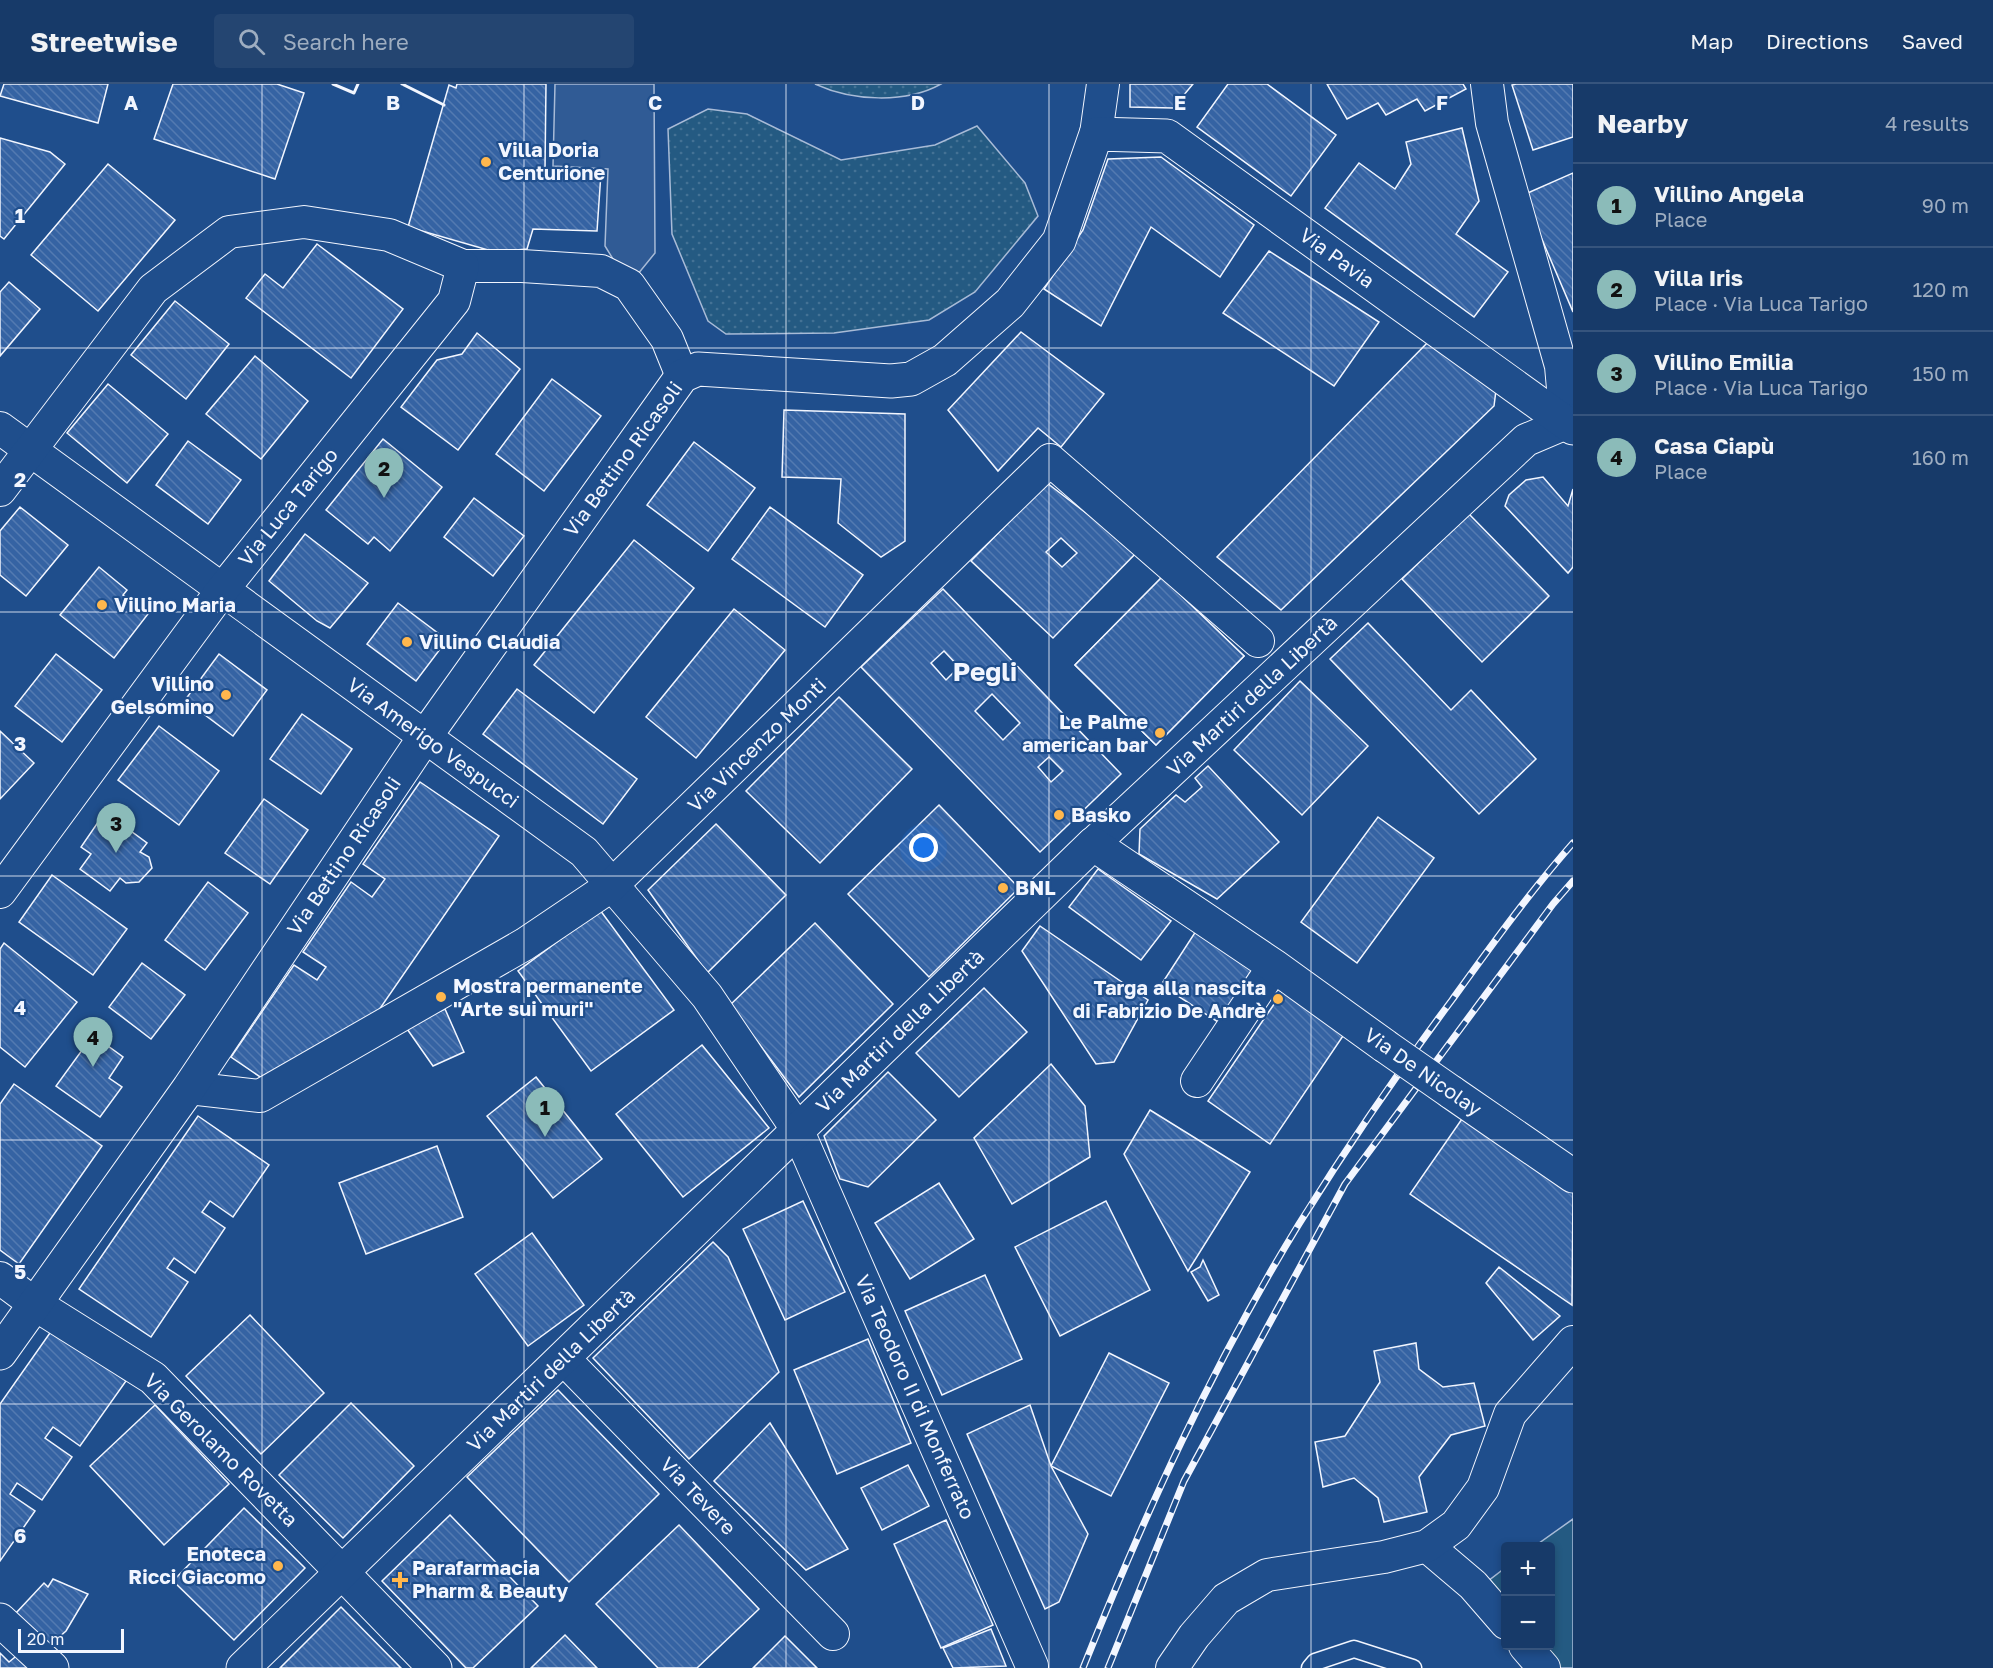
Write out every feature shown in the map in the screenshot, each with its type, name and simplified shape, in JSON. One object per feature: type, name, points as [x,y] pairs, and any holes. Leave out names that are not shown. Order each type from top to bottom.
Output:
[{"type":"street","points":[[0,490],[153,289],[229,232],[304,222],[389,235],[463,266],[522,266],[601,271],[629,285],[690,373],[891,381],[911,379],[945,360],[1010,303],[1059,242],[1096,134],[1103,84]]},
{"type":"street","points":[[1487,84],[1492,123],[1561,366],[1571,423]]},
{"type":"street","name":"Via Pavia","points":[[1096,134],[1167,136],[1571,423]]},
{"type":"street","name":"Via Luca Tarigo","points":[[0,892],[223,589],[454,301],[463,266]]},
{"type":"street","name":"Via Bettino Ricasoli","points":[[0,1353],[189,1088],[424,738],[690,373]]},
{"type":"street","name":"Via Martiri della Libertà","points":[[243,1668],[1093,844],[1526,440],[1571,423]]},
{"type":"street","name":"Via Amerigo Vespucci","points":[[0,428],[584,852],[707,996],[797,1129]]},
{"type":"street","name":"Via Vincenzo Monti","points":[[189,1088],[260,1096],[525,944],[611,886],[1050,460],[1258,641]]},
{"type":"street","name":"Via De Nicolay","points":[[1093,844],[1274,966],[1573,1176]]},
{"type":"street","points":[[1197,1082],[1274,966]]},
{"type":"street","name":"Via Teodoro II di Monferrato","points":[[797,1129],[1032,1666]]},
{"type":"street","name":"Via Gerolamo Rovetta","points":[[0,1278],[35,1304],[153,1378],[435,1668]]},
{"type":"street","points":[[1172,1668],[1194,1636],[1226,1599],[1267,1575],[1384,1557],[1427,1546],[1456,1525],[1483,1488],[1510,1414],[1573,1342]]},
{"type":"street","name":"Via Tevere","points":[[563,1358],[833,1634]]},
{"type":"street","points":[[1427,1546],[1473,1585],[1501,1617]]},
{"type":"street","points":[[0,1620],[52,1668]]},
{"type":"street","points":[[1528,1650],[1544,1668]]},
{"type":"lane","points":[[1310,1668],[1316,1662],[1354,1649],[1413,1668]]},
{"type":"shaded area","points":[[555,84],[654,84],[655,253],[629,285],[605,246],[608,169],[553,166]]},
{"type":"shaded area","points":[[815,84],[941,84],[911,95],[878,98],[845,94]]},
{"type":"shaded area","points":[[708,109],[747,114],[841,160],[935,145],[977,126],[1025,183],[1038,216],[975,292],[929,320],[834,333],[726,334],[708,321],[672,234],[668,129]]},
{"type":"shaded area","points":[[1573,1519],[1573,1668],[1543,1668],[1528,1650],[1555,1650],[1555,1542],[1541,1542]]},
{"type":"shaded area","points":[[1501,1571],[1501,1616],[1479,1588]]},
{"type":"building","points":[[4,84],[108,84],[98,123],[0,96]]},
{"type":"building","points":[[173,84],[277,84],[304,93],[275,179],[154,139]]},
{"type":"building","name":"Villa Doria Centurione","points":[[457,84],[546,84],[545,171],[601,173],[597,231],[533,229],[527,249],[495,252],[408,227],[449,85],[456,88]]},
{"type":"building","points":[[1130,84],[1193,84],[1173,108],[1130,107]]},
{"type":"building","points":[[1228,84],[1267,84],[1336,135],[1291,196],[1197,127]]},
{"type":"building","points":[[1327,84],[1463,84],[1466,89],[1425,111],[1417,99],[1386,115],[1378,103],[1347,119]]},
{"type":"building","points":[[1573,84],[1573,137],[1533,150],[1512,85]]},
{"type":"building","points":[[1462,128],[1479,201],[1456,234],[1508,272],[1474,317],[1325,208],[1359,163],[1395,189],[1411,164],[1406,142]]},
{"type":"building","points":[[0,138],[50,152],[65,164],[4,239],[0,236]]},
{"type":"building","points":[[1161,157],[1254,225],[1220,277],[1151,227],[1101,326],[1044,289],[1083,230],[1108,159]]},
{"type":"building","points":[[108,164],[175,220],[98,311],[31,255]]},
{"type":"building","points":[[1573,173],[1573,312],[1523,195]]},
{"type":"building","points":[[317,244],[403,309],[351,378],[246,298],[265,274],[283,288]]},
{"type":"building","points":[[1269,251],[1379,322],[1334,386],[1223,313]]},
{"type":"building","points":[[9,282],[40,309],[0,356],[0,292]]},
{"type":"building","points":[[175,301],[229,344],[186,399],[131,355]]},
{"type":"building","points":[[1021,332],[1104,394],[1061,447],[1038,428],[998,471],[948,410]]},
{"type":"building","points":[[477,333],[520,369],[458,450],[401,407],[437,360],[462,354]]},
{"type":"building","points":[[1431,339],[1496,390],[1494,406],[1281,610],[1217,557]]},
{"type":"building","points":[[255,356],[308,401],[261,459],[206,414]]},
{"type":"building","points":[[552,379],[601,416],[544,491],[496,454]]},
{"type":"building","points":[[108,384],[168,434],[127,483],[67,433]]},
{"type":"building","points":[[784,410],[905,414],[905,541],[881,557],[838,523],[841,479],[782,477]]},
{"type":"building","points":[[383,439],[442,487],[390,551],[374,537],[368,544],[326,510]]},
{"type":"building","points":[[188,441],[241,480],[208,524],[156,485]]},
{"type":"building","points":[[694,442],[755,488],[708,551],[647,505]]},
{"type":"building","points":[[1543,477],[1568,506],[1573,489],[1573,567],[1568,573],[1505,506],[1509,495],[1526,480]]},
{"type":"building","points":[[1047,483],[1137,552],[1053,638],[971,561]],"holes":[[[1061,538],[1077,553],[1062,567],[1046,552]]]},
{"type":"building","points":[[474,498],[524,536],[493,576],[444,537]]},
{"type":"building","points":[[20,507],[68,545],[26,596],[0,575],[0,531]]},
{"type":"building","points":[[770,507],[863,575],[825,627],[732,559]]},
{"type":"building","points":[[1469,514],[1549,596],[1482,662],[1402,579]]},
{"type":"building","points":[[305,534],[368,583],[330,628],[317,621],[269,581]]},
{"type":"building","points":[[634,540],[694,588],[594,713],[534,665]]},
{"type":"building","name":"Villino Maria","points":[[99,567],[127,590],[123,595],[148,614],[114,658],[60,615]]},
{"type":"building","points":[[1162,577],[1244,656],[1156,745],[1075,665]],"holes":[[[1163,658],[1174,669],[1158,684],[1148,673]]]},
{"type":"building","points":[[1162,577],[1244,656],[1156,745],[1075,665]]},
{"type":"building","points":[[943,589],[1121,774],[1040,852],[861,667]],"holes":[[[944,651],[959,667],[946,680],[931,663]],[[992,694],[1020,723],[1003,740],[975,711]],[[1049,757],[1063,771],[1051,782],[1038,767]]]},
{"type":"building","name":"Villino Claudia","points":[[398,603],[447,640],[416,681],[367,644]]},
{"type":"building","points":[[734,609],[785,650],[696,758],[646,717]]},
{"type":"building","points":[[1368,623],[1451,710],[1471,690],[1536,759],[1479,814],[1330,659]]},
{"type":"building","points":[[56,654],[102,690],[62,742],[15,706]]},
{"type":"building","name":"Villino Gelsomino","points":[[219,654],[267,690],[233,736],[185,700]]},
{"type":"building","points":[[1300,681],[1368,746],[1302,815],[1234,750]]},
{"type":"building","points":[[517,689],[637,779],[603,824],[483,734]]},
{"type":"building","points":[[839,697],[912,769],[820,863],[746,791]]},
{"type":"building","points":[[302,714],[352,749],[321,794],[270,759]]},
{"type":"building","points":[[159,726],[219,771],[179,825],[118,780]]},
{"type":"building","points":[[0,731],[34,763],[0,799]]},
{"type":"building","points":[[1208,766],[1279,842],[1217,899],[1139,854],[1140,829],[1176,795],[1185,802],[1202,787],[1195,778]]},
{"type":"building","points":[[420,782],[499,836],[361,1036],[269,1083],[231,1057],[294,965],[317,980],[326,967],[303,952],[351,882],[372,897],[385,879],[363,864]]},
{"type":"building","points":[[264,799],[308,830],[270,884],[225,853]]},
{"type":"building","points":[[939,805],[1019,888],[929,977],[848,894]]},
{"type":"building","points":[[105,812],[147,843],[140,852],[149,857],[152,868],[139,882],[126,883],[120,878],[110,891],[80,869],[91,854],[81,847]]},
{"type":"building","points":[[1378,817],[1434,858],[1357,963],[1301,922]]},
{"type":"building","points":[[716,824],[786,895],[707,973],[648,890]]},
{"type":"building","points":[[1098,869],[1171,921],[1141,960],[1069,907]]},
{"type":"building","points":[[52,875],[127,929],[93,975],[19,922]]},
{"type":"building","points":[[208,882],[248,913],[205,970],[165,940]]},
{"type":"building","points":[[600,910],[674,1010],[591,1071],[518,971]]},
{"type":"building","points":[[815,923],[893,1004],[799,1097],[730,1005]]},
{"type":"building","points":[[1040,926],[1148,1000],[1114,1062],[1096,1064],[1022,951]]},
{"type":"building","points":[[1196,931],[1253,968],[1218,1022],[1161,985]]},
{"type":"building","points":[[4,943],[77,1002],[25,1067],[0,1047],[0,949]]},
{"type":"building","points":[[142,963],[185,995],[151,1039],[109,1007]]},
{"type":"building","points":[[984,988],[1027,1032],[959,1097],[916,1053]]},
{"type":"building","points":[[1283,991],[1345,1033],[1270,1144],[1208,1101]]},
{"type":"building","points":[[445,1009],[464,1052],[433,1066],[405,1026]]},
{"type":"building","points":[[93,1035],[123,1057],[109,1078],[122,1087],[100,1117],[56,1086]]},
{"type":"building","points":[[702,1045],[769,1128],[683,1197],[616,1114]]},
{"type":"building","points":[[1051,1064],[1085,1106],[1090,1157],[1012,1204],[974,1138]]},
{"type":"building","points":[[888,1072],[936,1120],[868,1187],[840,1179],[824,1136]]},
{"type":"building","points":[[536,1077],[602,1159],[553,1198],[487,1116]]},
{"type":"building","points":[[14,1084],[102,1146],[19,1264],[0,1250],[0,1104]]},
{"type":"building","points":[[1150,1110],[1250,1172],[1188,1271],[1124,1154]]},
{"type":"building","points":[[198,1116],[269,1165],[233,1217],[210,1201],[202,1212],[225,1228],[195,1273],[174,1258],[167,1268],[188,1282],[151,1337],[79,1289]]},
{"type":"building","points":[[1464,1116],[1573,1191],[1572,1305],[1410,1194]]},
{"type":"building","points":[[437,1146],[463,1217],[366,1254],[339,1183]]},
{"type":"building","points":[[939,1183],[974,1239],[910,1279],[875,1223]]},
{"type":"building","points":[[803,1201],[845,1292],[785,1320],[743,1229]]},
{"type":"building","points":[[1106,1201],[1150,1290],[1060,1336],[1015,1247]]},
{"type":"building","points":[[532,1233],[584,1305],[528,1346],[475,1274]]},
{"type":"building","points":[[713,1242],[728,1257],[779,1372],[689,1459],[593,1358]]},
{"type":"building","points":[[1203,1260],[1219,1295],[1208,1301],[1191,1272],[1200,1267]]},
{"type":"building","points":[[1499,1267],[1560,1316],[1533,1340],[1486,1283]]},
{"type":"building","points":[[985,1275],[1022,1359],[942,1395],[905,1311]]},
{"type":"building","points":[[250,1315],[324,1393],[261,1454],[186,1376]]},
{"type":"building","points":[[52,1330],[126,1381],[80,1446],[53,1427],[45,1438],[72,1457],[42,1500],[17,1483],[10,1494],[35,1511],[0,1561],[0,1404]]},
{"type":"building","points":[[868,1339],[911,1443],[837,1474],[794,1370]]},
{"type":"building","points":[[1416,1343],[1419,1369],[1443,1387],[1474,1383],[1485,1426],[1451,1435],[1419,1477],[1427,1512],[1384,1522],[1378,1498],[1354,1478],[1323,1487],[1315,1442],[1345,1436],[1380,1382],[1374,1351]]},
{"type":"building","points":[[1109,1353],[1169,1383],[1111,1496],[1051,1466]]},
{"type":"building","points":[[558,1390],[659,1494],[569,1582],[467,1477]]},
{"type":"building","points":[[351,1403],[414,1466],[343,1538],[279,1475]]},
{"type":"building","points":[[155,1405],[229,1484],[164,1545],[90,1466]]},
{"type":"building","points":[[1030,1405],[1051,1466],[1088,1534],[1059,1602],[1045,1609],[967,1434]]},
{"type":"building","points":[[770,1423],[848,1549],[806,1570],[714,1481]]},
{"type":"building","points":[[908,1465],[929,1506],[882,1530],[861,1488]]},
{"type":"building","points":[[244,1508],[305,1568],[234,1640],[173,1581]]},
{"type":"building","points":[[450,1515],[538,1606],[473,1668],[466,1668],[382,1581]]},
{"type":"building","points":[[946,1520],[993,1625],[941,1648],[894,1544]]},
{"type":"building","points":[[679,1525],[759,1609],[697,1668],[658,1668],[596,1604]]},
{"type":"building","points":[[53,1579],[88,1594],[66,1631],[50,1645],[16,1613],[44,1583],[48,1587]]},
{"type":"building","points":[[341,1607],[401,1668],[280,1668]]},
{"type":"building","points":[[991,1629],[1006,1666],[953,1668],[943,1648]]},
{"type":"building","points":[[565,1635],[597,1668],[531,1668]]},
{"type":"building","points":[[785,1636],[817,1668],[753,1668]]},
{"type":"building","points":[[0,1653],[9,1662],[20,1653],[35,1668],[0,1668]]},
{"type":"railway","points":[[1083,1668],[1155,1498],[1209,1386],[1299,1224],[1354,1138],[1412,1055],[1511,920],[1573,843]]},
{"type":"railway","points":[[1108,1668],[1184,1481],[1345,1184],[1553,904],[1573,881]]},
{"type":"wall","points":[[333,84],[354,93],[358,84]]},
{"type":"wall","points":[[402,84],[444,105]]},
{"type":"place","name":"Villa Doria Centurione","points":[[486,162]]},
{"type":"place","name":"Villa Iris","points":[[384,498]]},
{"type":"place","name":"Villino Maria","points":[[102,605]]},
{"type":"place","name":"Villino Claudia","points":[[407,642]]},
{"type":"place","name":"Villino Gelsomino","points":[[226,695]]},
{"type":"place","name":"Le Palme american bar","points":[[1160,733]]},
{"type":"place","name":"Basko","points":[[1059,815]]},
{"type":"place","name":"Villino Emilia","points":[[116,853]]},
{"type":"place","name":"BNL","points":[[1003,888]]},
{"type":"place","name":"Mostra permanente \"Arte sui muri\"","points":[[441,997]]},
{"type":"place","name":"Targa alla nascita di Fabrizio De Andrè","points":[[1278,999]]},
{"type":"place","name":"Casa Ciapù","points":[[93,1067]]},
{"type":"place","name":"Villino Angela","points":[[545,1137]]},
{"type":"place","name":"Enoteca Ricci Giacomo","points":[[278,1566]]},
{"type":"place","name":"Parafarmacia Pharm & Beauty","points":[[400,1580]]},
{"type":"district","name":"Pegli","points":[[985,672]]}]
